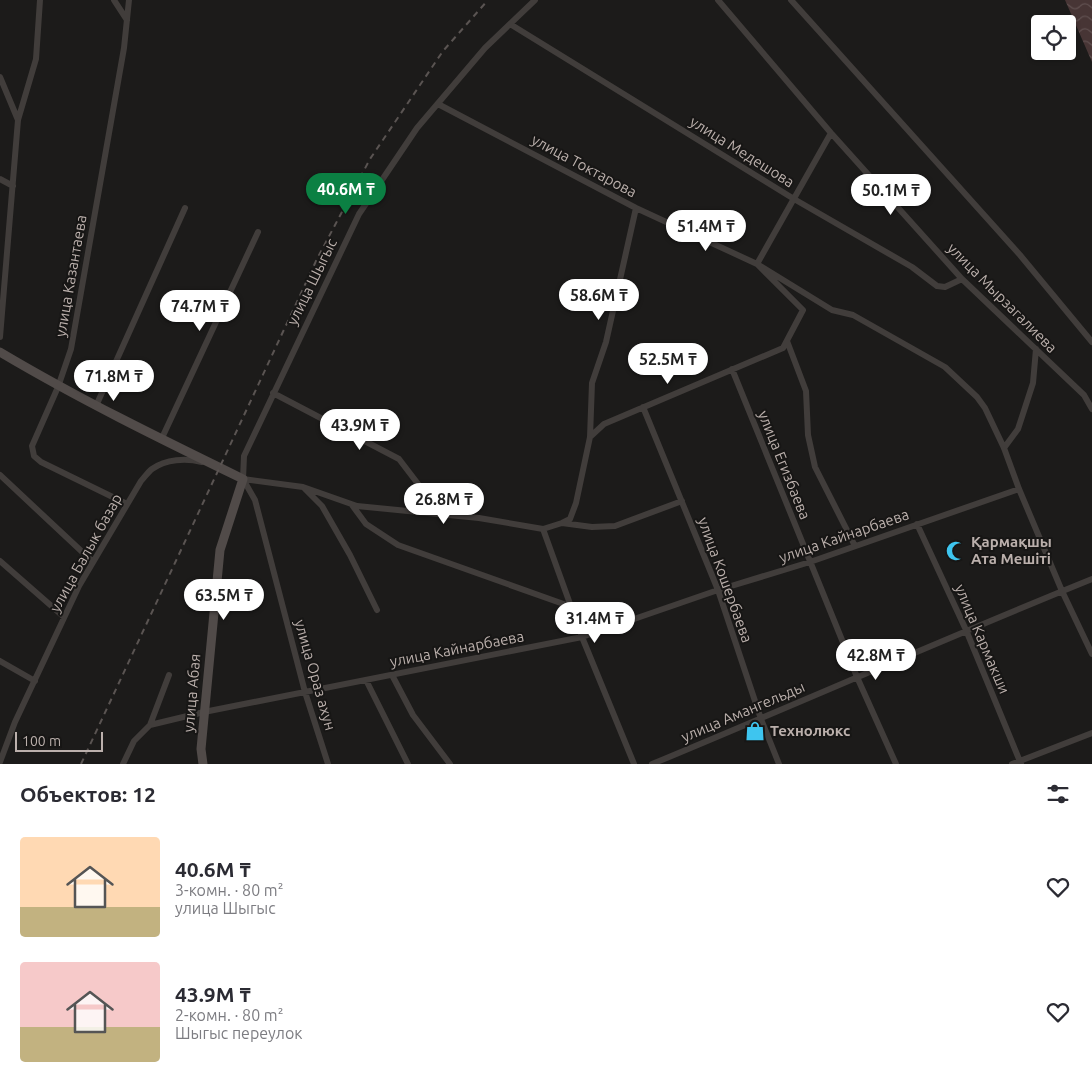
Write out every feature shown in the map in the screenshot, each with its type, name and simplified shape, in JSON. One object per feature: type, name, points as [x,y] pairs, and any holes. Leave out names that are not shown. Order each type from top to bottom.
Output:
[{"type":"street","points":[[0,337],[3,265],[13,186],[18,120],[36,59],[40,0]]},
{"type":"street","points":[[114,0],[127,20]]},
{"type":"street","name":"улица Казантаева","points":[[127,504],[41,462],[34,456],[32,446],[58,387],[71,349],[124,48],[129,0]]},
{"type":"street","name":"улица Шыгыс","points":[[243,479],[244,456],[359,214],[417,128],[485,48],[535,0]]},
{"type":"street","name":"улица Мырзагалиева","points":[[718,0],[831,133],[962,279],[1084,395],[1092,409]]},
{"type":"street","points":[[790,0],[1020,255],[1092,342]]},
{"type":"street","name":"улица Медешова","points":[[510,24],[794,199],[912,267],[937,286],[945,287],[962,279]]},
{"type":"street","points":[[0,77],[18,120]]},
{"type":"street","name":"улица Токтарова","points":[[438,104],[636,208],[757,264],[832,310],[853,315],[945,367],[976,397],[984,408],[1004,448],[1019,489],[1062,591],[1092,654]]},
{"type":"street","points":[[590,438],[604,424],[783,348],[803,310],[757,264],[831,133]]},
{"type":"street","points":[[0,179],[13,186]]},
{"type":"street","points":[[96,406],[185,208]]},
{"type":"street","points":[[0,352],[58,387],[161,440],[243,479],[303,488],[357,506],[479,518],[543,529],[570,519],[576,503],[590,438],[592,383],[606,342],[636,208]]},
{"type":"street","points":[[161,440],[258,232]]},
{"type":"street","points":[[787,341],[806,391],[808,435],[815,467],[855,546]]},
{"type":"street","points":[[1004,448],[1018,429],[1034,383],[1036,349]]},
{"type":"street","name":"улица Егизбаева","points":[[732,369],[857,677],[896,764]]},
{"type":"street","points":[[273,393],[399,459],[441,514]]},
{"type":"street","name":"улица Кошербаева","points":[[643,407],[718,590],[761,719],[779,764]]},
{"type":"street","name":"улица Балык базар","points":[[0,762],[15,722],[79,586],[141,481],[152,469],[174,460],[191,459],[210,463]]},
{"type":"street","points":[[0,475],[93,562]]},
{"type":"street","name":"улица Ораз ахун","points":[[243,479],[255,500],[305,692],[328,764]]},
{"type":"street","name":"улица Абая","points":[[202,764],[201,749],[204,712],[220,550],[243,479]]},
{"type":"street","points":[[303,488],[322,506],[350,555],[377,610]]},
{"type":"street","name":"улица Кайнарбаева","points":[[150,725],[204,712],[582,637],[718,590],[810,562],[1019,489]]},
{"type":"street","points":[[562,523],[592,527],[615,526],[682,501]]},
{"type":"street","points":[[351,504],[366,524],[398,545],[572,607]]},
{"type":"street","name":"улица Кармакши","points":[[917,524],[966,630],[1020,762]]},
{"type":"street","points":[[543,529],[582,637],[634,764]]},
{"type":"street","points":[[0,561],[64,617]]},
{"type":"street","name":"улица Амангельды","points":[[652,764],[966,630],[1092,579]]},
{"type":"street","points":[[0,661],[34,681]]},
{"type":"street","points":[[123,764],[134,741],[150,725],[169,674]]},
{"type":"street","points":[[392,674],[413,714],[450,764]]},
{"type":"street","points":[[366,680],[408,764]]},
{"type":"street","points":[[1012,764],[1092,733]]},
{"type":"water","points":[[1065,0],[1092,0],[1092,62],[1076,25],[1076,15],[1072,15]]},
{"type":"railway","points":[[81,764],[317,259],[370,159],[443,51],[488,0]]},
{"type":"place","name":"Қармақшы Ата Мешіті","points":[[956,551]]},
{"type":"place","name":"Технолюкс","points":[[755,731]]}]
